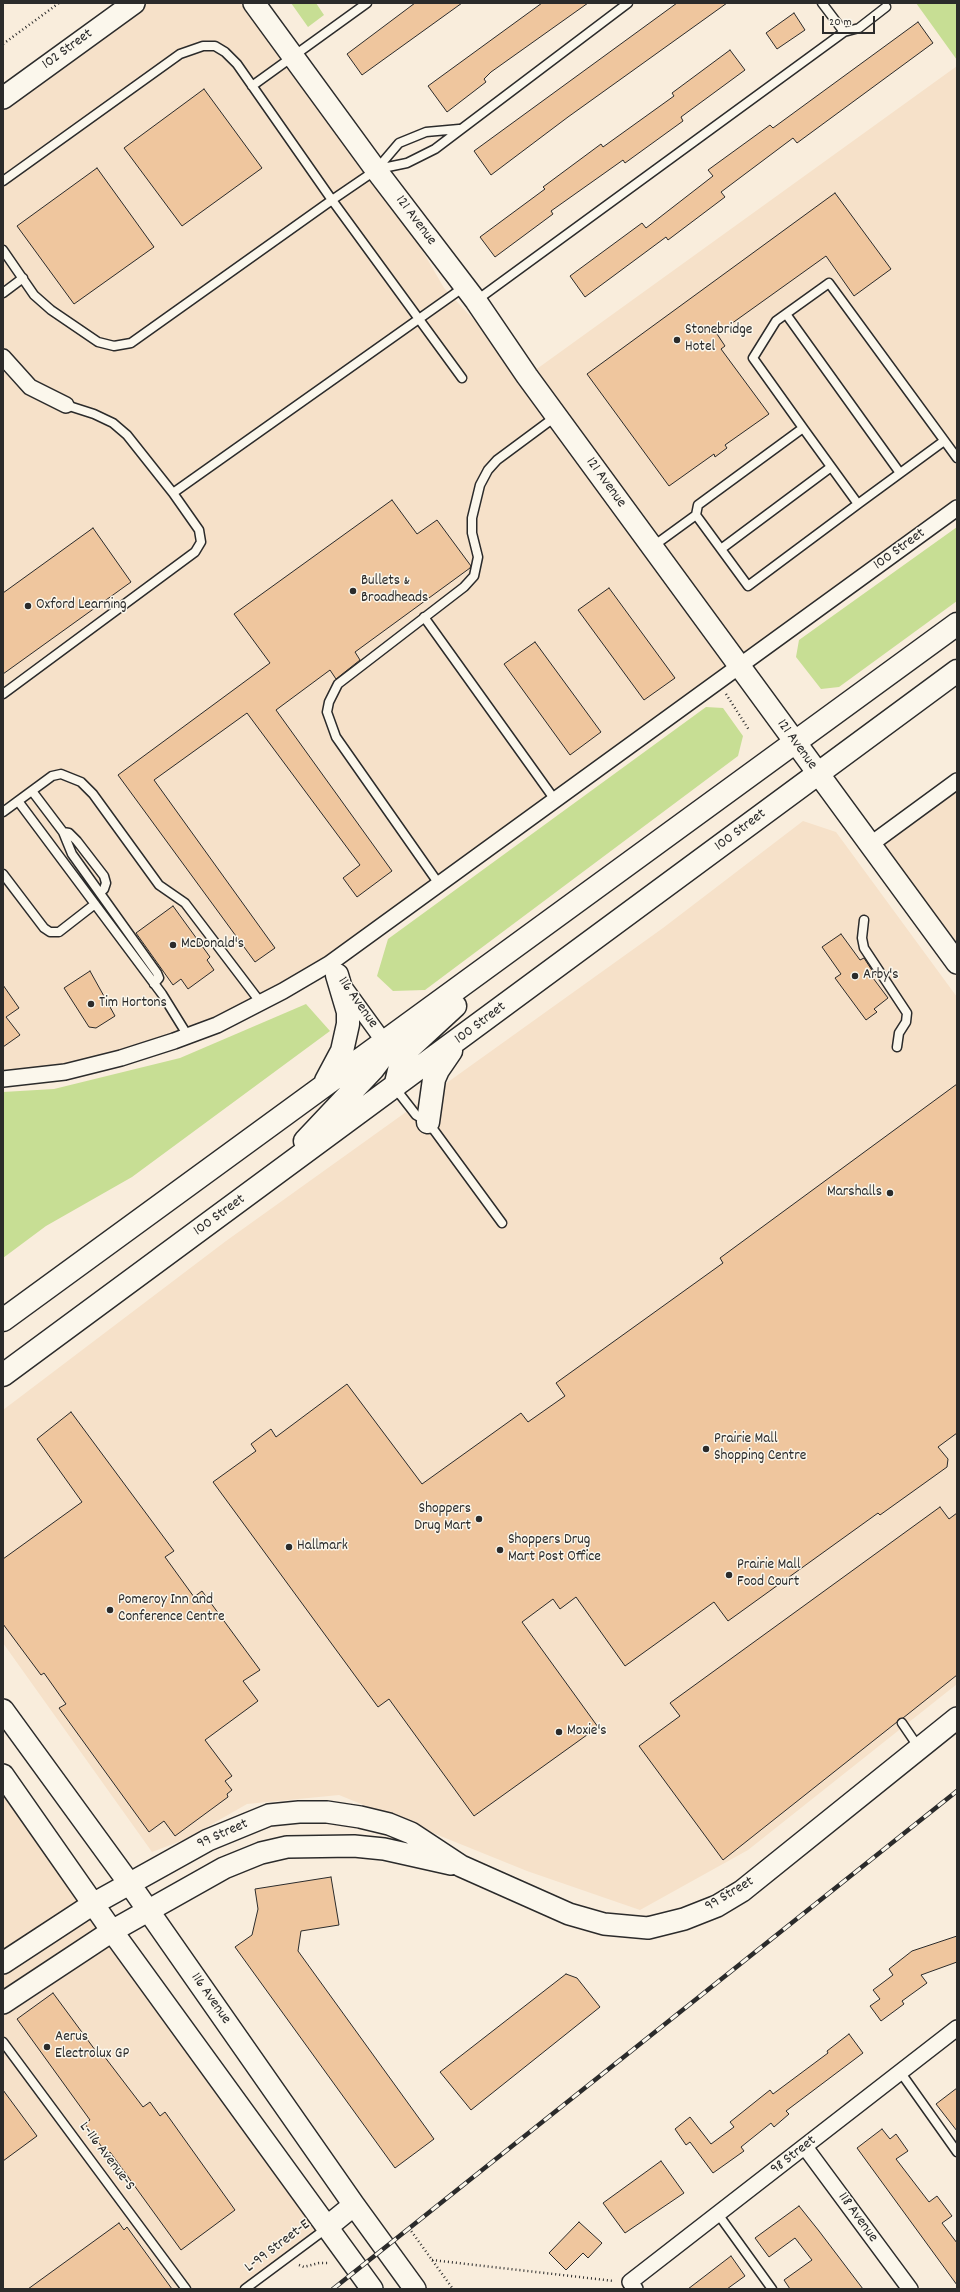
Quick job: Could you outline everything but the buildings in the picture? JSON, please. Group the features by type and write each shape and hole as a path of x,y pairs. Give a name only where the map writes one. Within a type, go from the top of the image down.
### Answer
{"main road":[{"path":"3,1320 323,1086 385,1043 957,624"},
{"name":"100 Street","path":"3,1375 458,1041 957,671"},
{"path":"395,1087 399,1064 403,1054 409,1046 524,941"},
{"path":"323,1086 334,1069 342,1051 348,1024 348,1012 333,969"},
{"path":"428,1122 429,1103 438,1070 458,1041"},
{"path":"270,1178 373,1069 379,1061 385,1043"}],"street":[{"name":"102 Street","path":"3,98 134,3"},
{"name":"121 Avenue","path":"254,3 376,170 471,294 556,416 957,963"},
{"path":"3,357 30,387 66,405"},
{"name":"100 Street","path":"3,1079 72,1070 121,1058 188,1036 217,1025 333,969 439,884 740,667 957,508"},
{"path":"871,844 957,781"},
{"name":"116 Avenue","path":"333,969 385,1043"},
{"name":"116 Avenue","path":"3,1710 129,1883 354,2205 415,2289"},
{"name":"99 Street","path":"3,1963 93,1904 208,1840 269,1815 299,1812 327,1812 360,1817 389,1824 411,1833 461,1866 569,1914 604,1924 648,1928 684,1919 717,1906 742,1891 957,1718"},
{"path":"3,1775 112,1931 372,2289"},
{"name":"99 Street","path":"3,2003 112,1931 148,1910 224,1868 261,1853 287,1847 319,1846 384,1849 461,1866"},
{"name":"98 Street","path":"633,2286 718,2214 957,2028"},
{"name":"118 Avenue","path":"805,2147 910,2289"},
{"path":"327,2227 354,2205"}],"lane":[{"path":"252,86 367,3"},
{"path":"376,170 407,163 435,149 459,129 628,3"},
{"path":"822,3 844,32"},
{"path":"173,493 419,318 471,294 844,32 859,28 886,7"},
{"path":"3,181 180,54 203,46 215,46 226,52 237,64 332,200 462,378"},
{"path":"3,250 34,295 51,310 98,342 114,346 131,343 376,170 399,143 426,132 459,129"},
{"path":"3,293 23,278"},
{"path":"858,504 753,358 776,321 829,283 957,458"},
{"path":"786,314 900,473"},
{"path":"3,694 195,552 201,542 199,530 173,493 127,435 113,423 94,414 66,405"},
{"path":"439,884 336,737 327,712 332,693 338,684 464,587 474,576 478,557 472,533 472,518 480,485 488,470 496,460 556,416"},
{"path":"652,547 696,515 698,505 803,428"},
{"path":"696,515 748,586 944,441"},
{"path":"721,549 831,467"},
{"path":"424,617 555,800"},
{"path":"3,812 52,776 61,774 81,782 93,794 159,885 185,903 262,1002"},
{"path":"32,791 63,832 72,854 158,973 159,978 154,984"},
{"path":"18,801 154,984 188,1036"},
{"path":"63,832 69,833 77,841 104,876 106,883 104,889 100,893"},
{"path":"3,874 44,928 50,932 59,932 95,904"},
{"path":"864,920 862,938 864,948 907,1013 906,1022 899,1033 897,1047"},
{"path":"395,1087 416,1115 428,1122 502,1223"},
{"path":"902,1723 920,1748"},
{"name":"L-116 Avenue-S","path":"3,2042 186,2289"},
{"path":"901,2072 957,2152"},
{"path":"718,2214 772,2289"},
{"name":"L-99 Street-E","path":"245,2289 327,2227"}],"path":[{"path":"3,44 59,3"},
{"path":"726,694 748,730"},
{"path":"409,2228 453,2289"},
{"path":"286,2259 304,2267 319,2263 332,2263"},
{"path":"432,2260 633,2286"}],"shaded area":[{"path":"134,3 254,3 376,170 444,288 527,376 957,66 957,508 329,964 174,1041 3,1078 3,98"},
{"path":"957,781 957,963 871,844"},
{"path":"803,821 836,832 957,997 957,1684 748,1850 640,1910 527,1871 339,1795 247,1804 186,1839 152,1852 3,1643 3,1410 226,1241 663,928"},
{"path":"3,1775 327,2227 254,2289 3,2289"}],"green space":[{"path":"291,3 316,3 324,15 308,27"},
{"path":"916,3 957,3 957,60"},
{"path":"957,527 957,601 839,687 821,689 796,657 799,640"},
{"path":"706,707 723,708 743,736 738,756 425,990 393,991 377,976 388,939"},
{"path":"306,1004 330,1031 132,1177 46,1226 3,1258 3,1092 54,1089 180,1058"}],"railway":[{"path":"333,2289 957,1791"}],"place":[{"name":"Stonebridge Hotel","path":"677,340"},
{"name":"Bullets & Broadheads","path":"353,591"},
{"name":"Oxford Learning","path":"28,606"},
{"name":"McDonald's","path":"173,945"},
{"name":"Arby's","path":"855,976"},
{"name":"Tim Hortons","path":"91,1004"},
{"name":"Marshalls","path":"890,1193"},
{"name":"Prairie Mall Shopping Centre","path":"706,1449"},
{"name":"Shoppers Drug Mart","path":"479,1519"},
{"name":"Hallmark","path":"289,1547"},
{"name":"Shoppers Drug Mart Post Office","path":"500,1550"},
{"name":"Prairie Mall Food Court","path":"729,1575"},
{"name":"Pomeroy Inn and Conference Centre","path":"110,1610"},
{"name":"Moxie's","path":"559,1732"},
{"name":"Aerus Electrolux GP","path":"47,2047"}]}
